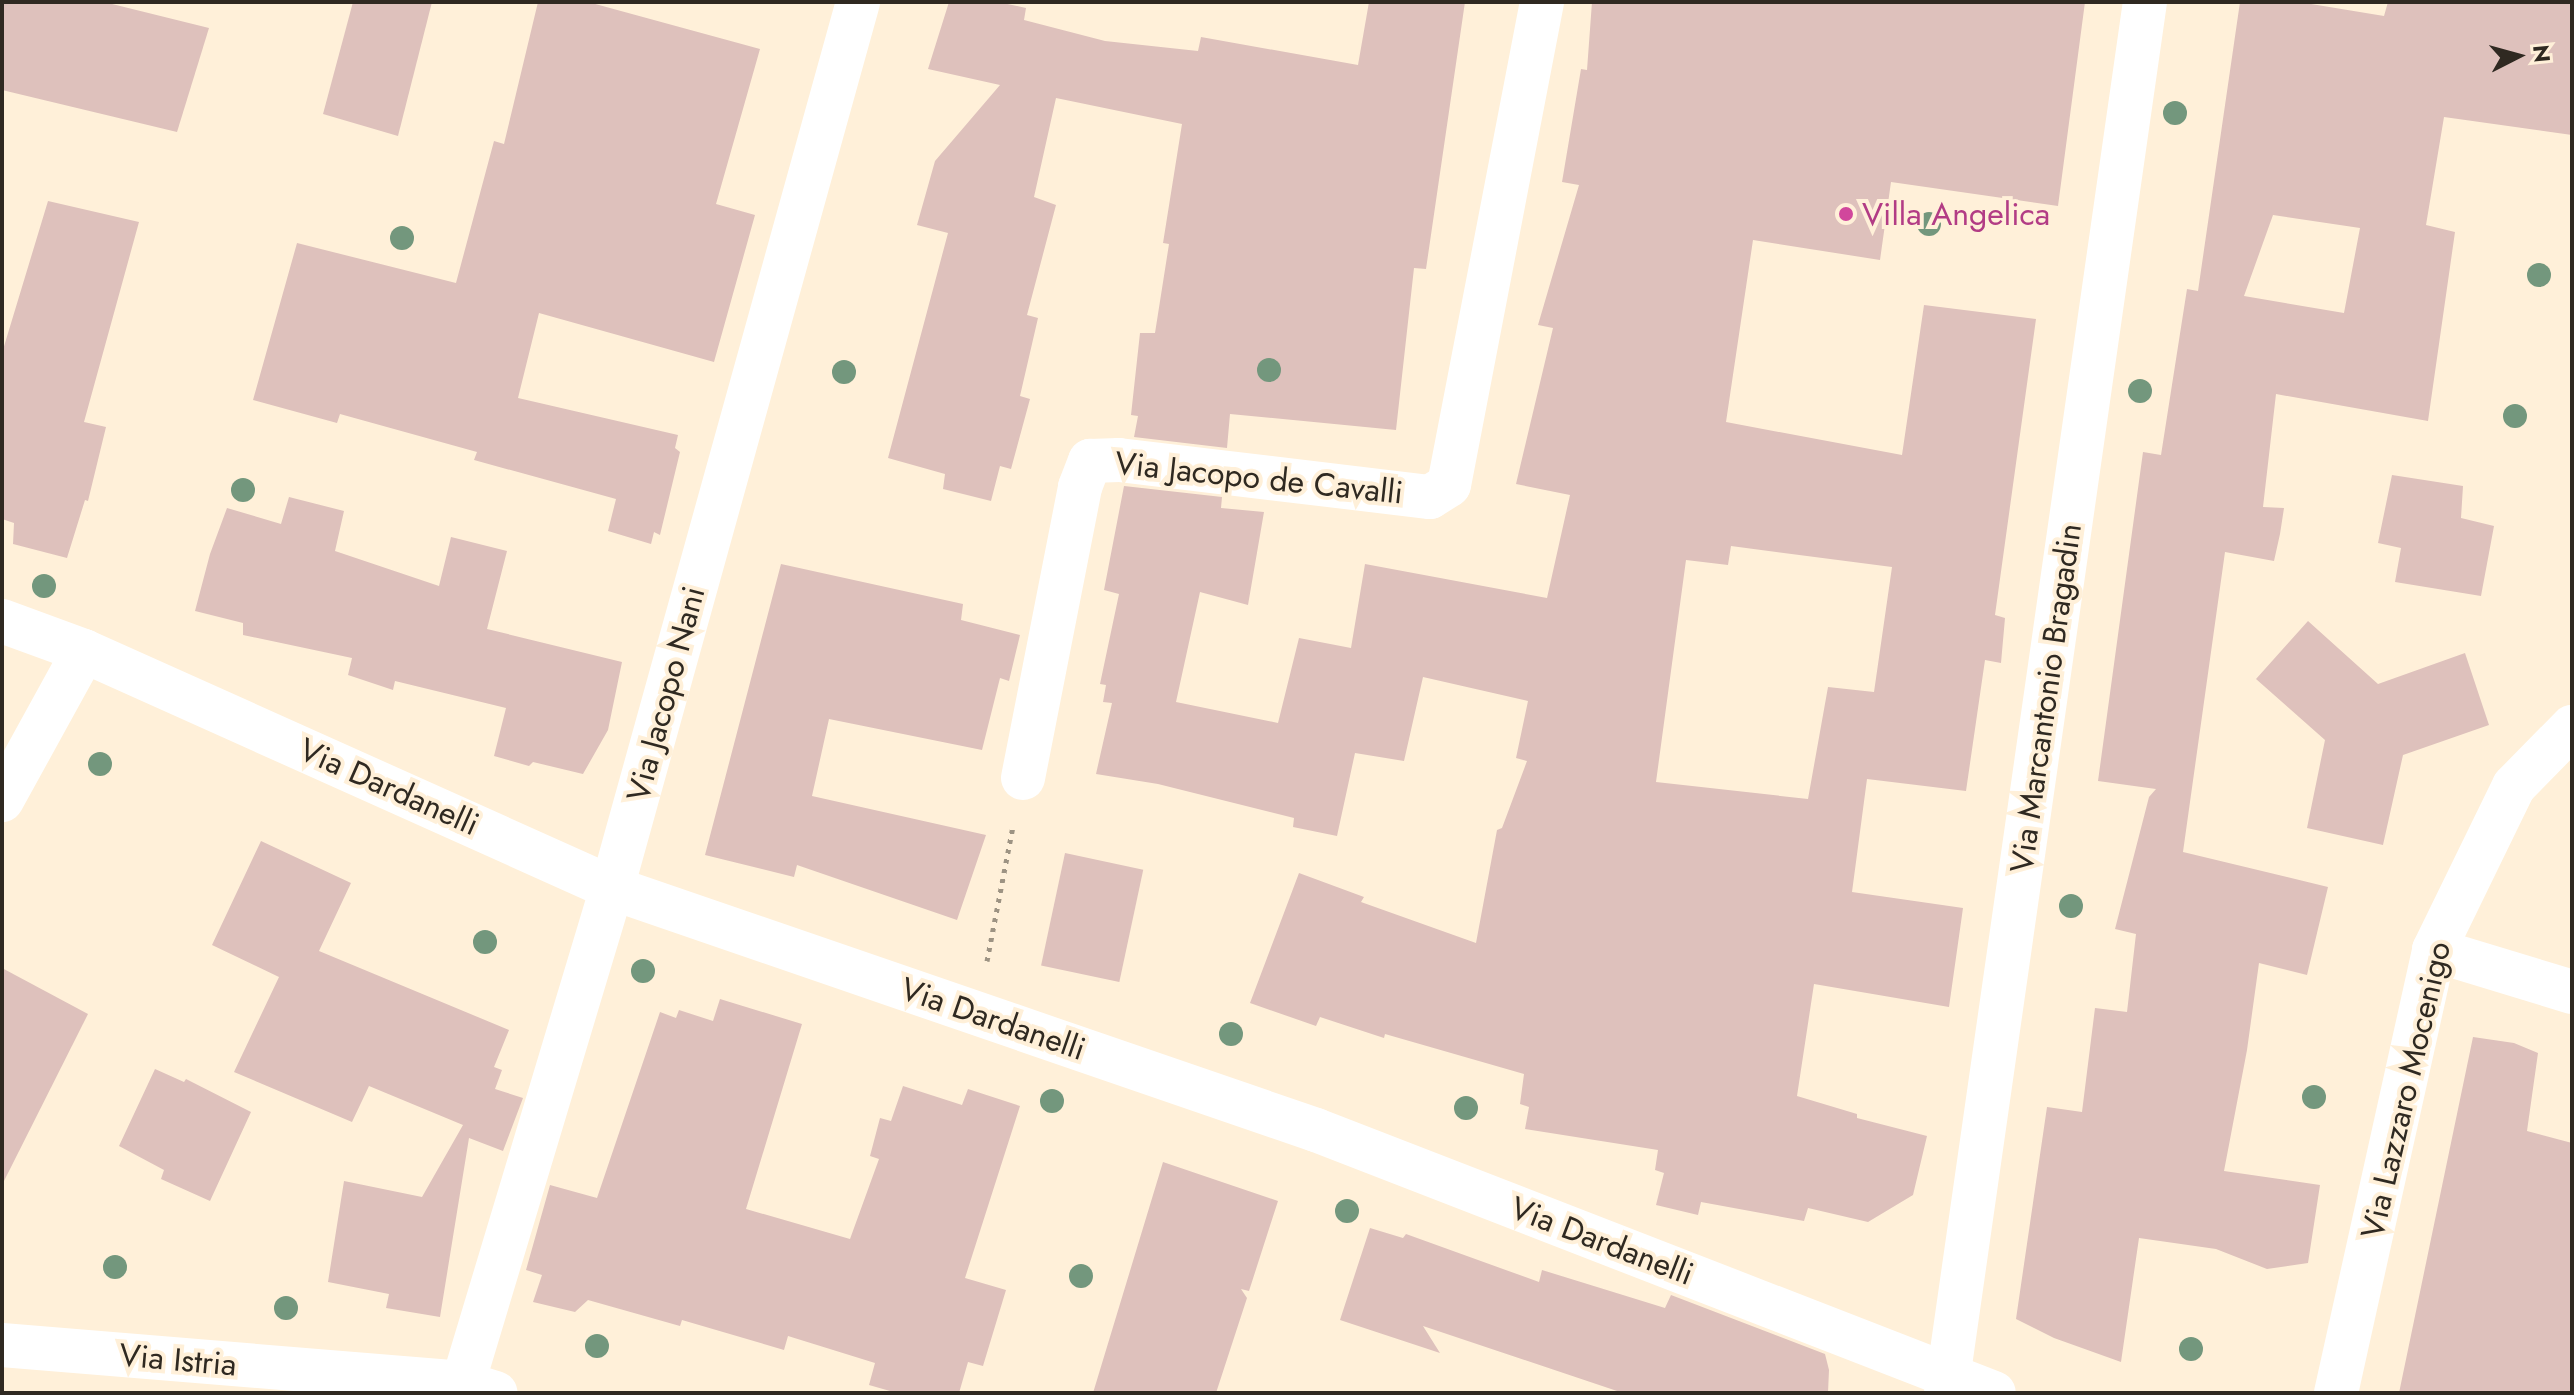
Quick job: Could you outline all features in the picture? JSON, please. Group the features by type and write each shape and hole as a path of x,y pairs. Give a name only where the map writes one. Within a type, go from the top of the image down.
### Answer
{"street":[{"name":"Via Jacopo Nani","path":"479,1388 612,888 858,2"},
{"name":"Via Jacopo de Cavalli","path":"1023,778 1080,487 1090,461 1119,460 1430,497 1449,485 1542,2"},
{"name":"Via Marcantonio Bragadin","path":"1948,1384 2145,2"},
{"name":"Via Dardanelli","path":"2,621 84,651 612,888 1316,1130 1948,1384 1994,1393"},
{"path":"2,800 84,651"},
{"name":"Via Lazzaro Mocenigo","path":"2336,1393 2434,950 2514,786 2572,727"},
{"path":"2434,950 2572,992"},
{"name":"Via Istria","path":"2,1345 479,1388"}],"path":[{"path":"976,1013 1023,778"}],"building":[{"path":"2,2 104,2 209,28 177,132 2,90"},
{"path":"353,2 432,2 398,136 323,114"},
{"path":"538,2 588,2 760,49 716,204 755,215 714,362 539,313 518,398 678,435 675,448 680,452 660,535 654,532 651,544 608,531 616,499 474,460 477,452 340,414 337,423 253,400 297,243 456,283 494,141 504,144"},
{"path":"949,2 998,2 1026,8 1024,20 1105,41 1198,51 1201,37 1358,65 1369,2 1465,2 1426,269 1414,268 1396,430 1230,414 1227,448 1134,437 1138,416 1131,415 1140,333 1155,333 1169,244 1163,243 1182,124 1056,98 1034,197 1056,205 1027,315 1038,318 1020,396 1030,399 1011,469 1000,466 991,501 943,489 945,474 888,458 948,233 917,225 935,161 1000,85 928,69"},
{"path":"1592,2 2085,2 2058,206 1891,182 1880,260 1753,240 1726,422 1902,455 1924,305 2036,319 1995,615 2005,618 2001,663 1985,660 1966,791 1867,779 1852,892 1963,908 1949,1007 1814,984 1797,1096 1857,1114 1857,1118 1927,1136 1913,1195 1868,1222 1808,1208 1804,1221 1701,1202 1698,1215 1656,1205 1664,1173 1655,1170 1658,1150 1525,1129 1529,1107 1520,1104 1524,1074 1385,1034 1384,1038 1320,1017 1316,1026 1250,1003 1299,873 1364,897 1361,902 1476,943 1497,830 1502,828 1527,761 1516,758 1528,701 1423,677 1404,761 1355,753 1337,836 1293,827 1294,818 1158,784 1096,774 1112,703 1103,702 1106,685 1100,684 1119,594 1104,590 1124,486 1222,497 1221,508 1264,512 1248,605 1200,592 1176,702 1278,723 1299,638 1351,648 1365,564 1547,598 1570,495 1516,484 1553,328 1538,325 1579,185 1562,182 1581,69 1587,70","holes":["1731,546 1892,567 1874,692 1828,687 1808,799 1656,782 1686,560 1728,565"]},
{"path":"2240,2 2299,2 2384,16 2388,2 2572,2 2572,135 2444,117 2426,225 2455,232 2428,421 2276,394 2263,507 2284,508 2280,534 2274,561 2225,552 2183,852 2328,887 2307,975 2259,963 2247,1050 2224,1171 2320,1185 2308,1263 2267,1269 2216,1249 2139,1238 2121,1362 2054,1338 2016,1319 2047,1107 2082,1112 2095,1008 2127,1012 2136,934 2115,929 2149,797 2156,789 2098,781 2143,452 2161,455 2187,289 2198,291","holes":["2273,215 2360,228 2344,313 2244,296"]},
{"path":"48,201 139,222 84,422 106,427 88,501 85,500 67,558 13,544 14,523 2,519 2,353"},
{"path":"2392,475 2463,486 2461,518 2494,526 2481,596 2395,582 2401,548 2378,543"},
{"path":"289,497 344,511 335,551 439,586 451,537 507,551 487,629 622,662 608,730 583,774 533,762 529,766 494,756 506,708 395,681 393,690 348,675 352,658 243,635 243,623 195,611 210,554 227,508 281,524"},
{"path":"781,564 963,604 961,620 1020,635 1009,681 1000,678 982,750 829,719 812,796 986,835 957,920 797,865 794,877 705,855"},
{"path":"2308,621 2378,684 2465,653 2489,725 2403,755 2383,845 2307,828 2325,740 2256,679"},
{"path":"261,841 351,883 319,951 509,1030 494,1067 502,1070 495,1089 523,1098 503,1151 469,1138 440,1317 386,1308 389,1294 328,1282 344,1181 422,1197 463,1125 369,1086 352,1122 234,1072 279,977 212,945"},
{"path":"1065,853 1143,870 1119,982 1041,965"},
{"path":"2,968 88,1014 2,1185"},
{"path":"720,999 802,1024 746,1209 850,1239 879,1159 870,1156 880,1118 891,1121 903,1086 962,1105 968,1089 1020,1106 965,1278 1006,1290 983,1366 968,1362 959,1393 897,1393 869,1385 875,1363 788,1336 784,1350 682,1320 680,1326 588,1300 575,1312 533,1302 542,1275 526,1270 550,1185 597,1198 660,1012 676,1018 679,1010 713,1021"},
{"path":"2473,1037 2514,1043 2538,1053 2527,1131 2572,1143 2572,1393 2399,1393"},
{"path":"155,1069 184,1082 186,1079 251,1112 210,1201 161,1179 164,1170 119,1146"},
{"path":"1163,1162 1278,1201 1249,1291 1241,1289 1247,1298 1216,1393 1093,1393"},
{"path":"1370,1228 1403,1238 1406,1234 1539,1282 1542,1270 1665,1308 1671,1295 1825,1354 1829,1370 1828,1393 1623,1393 1423,1326 1440,1353 1340,1320"}],"place":[{"name":"Villa Angelica","path":"1846,214"}]}
